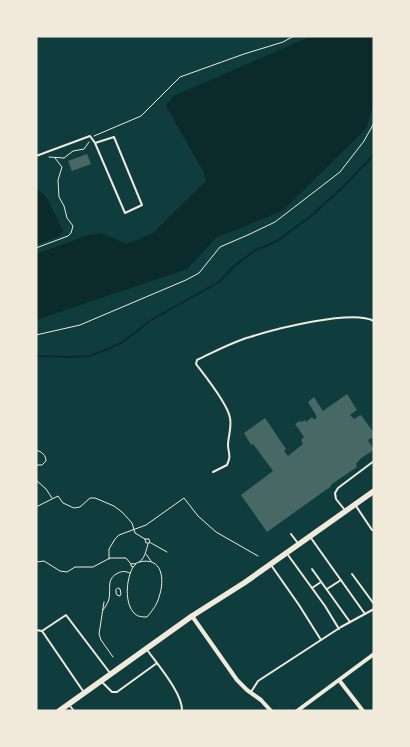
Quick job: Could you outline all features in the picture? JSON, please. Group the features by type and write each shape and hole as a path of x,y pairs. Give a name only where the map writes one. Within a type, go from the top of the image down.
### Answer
{"main road":[{"path":"65,708 192,616 244,583 374,491"}],"street":[{"path":"192,616 237,680 271,711"},
{"path":"297,711 374,654"},
{"path":"339,680 363,711"}],"lane":[{"path":"36,156 90,136 95,143 125,212 142,205 114,137 95,143"},
{"path":"213,472 227,465 230,457 228,446 231,427 230,416 227,408 196,364 197,360 248,337 304,324 333,318 368,318 374,321"},
{"path":"345,511 334,493 338,488 374,462"},
{"path":"355,504 372,530 374,530"},
{"path":"291,534 298,544"},
{"path":"310,536 365,614"},
{"path":"287,553 339,629"},
{"path":"270,564 321,640"},
{"path":"312,569 350,622"},
{"path":"352,574 374,604"},
{"path":"327,590 341,580"},
{"path":"312,588 322,582"},
{"path":"251,692 258,681 321,640 374,609"},
{"path":"36,630 42,631 66,615 112,674"},
{"path":"42,631 84,693"},
{"path":"146,649 175,688 182,711"},
{"path":"101,682 112,692 116,692 156,663"},
{"path":"65,708 74,711"}],"path":[{"path":"45,153 49,157 64,158 73,151 84,149 96,134 141,116 180,77 282,42 294,36"},
{"path":"36,335 80,325 199,273 220,247 275,222 340,172 364,141 374,122"},
{"path":"36,248 68,236 73,226 67,218 59,197 58,180 62,167 54,157"},
{"path":"36,450 42,452 46,461 42,465 36,465"},
{"path":"36,480 53,499"},
{"path":"36,507 58,496 63,503 74,508 80,507 90,498 101,500 122,512 132,524 135,533 145,539 146,543 167,552"},
{"path":"109,558 109,549 115,539 146,525 184,498 198,516 216,532 258,556"},
{"path":"146,553 160,568 162,584 154,610 147,617 140,617 135,614 130,605 127,591 130,573 133,567 143,559 149,543"},
{"path":"36,562 44,561 60,571 67,572 75,567 93,567 109,558 117,557 126,558 133,567"},
{"path":"139,562 144,560 152,561"},
{"path":"131,564 136,564"},
{"path":"103,611 109,598 110,580 120,572 126,571 130,573"},
{"path":"108,594 116,593"},
{"path":"104,602 99,634 113,657"}],"water":[{"path":"312,36 374,36 374,103 366,129 282,211 216,238 187,269 36,320 36,254 88,235 102,233 127,244 153,233 206,181 203,171 166,106 173,96"},
{"path":"36,188 46,196 63,231 59,236 36,245"}],"building":[{"path":"87,154 91,164 72,171 68,161"},
{"path":"347,394 357,410 350,415 354,419 361,415 374,433 374,437 368,440 374,450 361,458 356,464 357,467 267,532 241,495 273,471 253,444 251,445 244,433 265,418 286,449 284,451 288,456 303,444 301,440 304,437 295,424 305,420 306,422 312,417 314,420 317,417 308,402 314,397 323,411"}],"waterway":[{"path":"36,356 90,356 123,342 151,320 219,282 233,267 254,251 277,241 311,216 374,155"}]}
